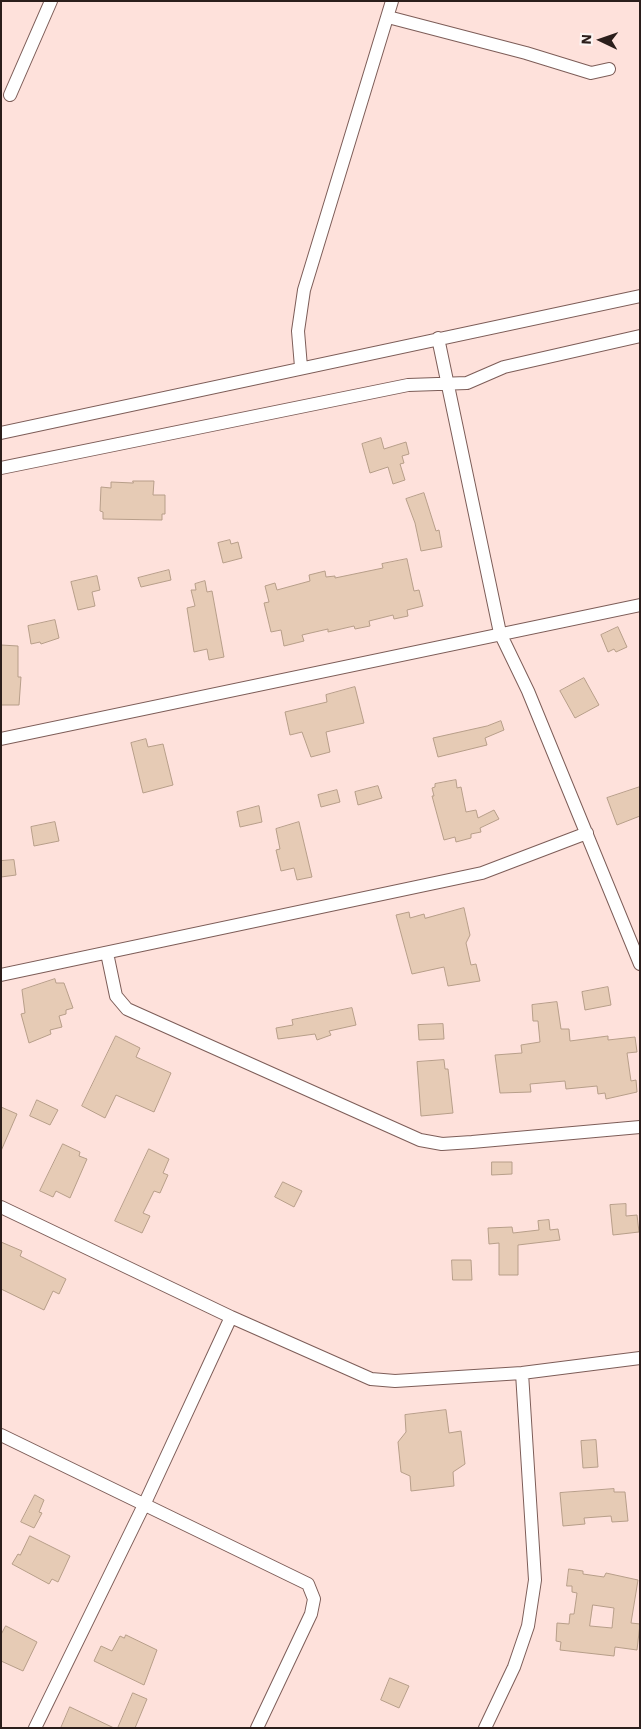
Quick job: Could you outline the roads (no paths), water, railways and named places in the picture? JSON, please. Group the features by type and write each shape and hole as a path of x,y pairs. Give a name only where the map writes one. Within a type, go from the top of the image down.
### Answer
{"street":[{"path":"10,95 51,1"},
{"path":"301,367 298,331 304,290 392,1"},
{"path":"388,17 526,52 591,73 609,70"},
{"path":"1,433 301,367 640,296"},
{"path":"1,468 408,385 448,384 476,380 504,366 640,336"},
{"path":"438,338 500,633 528,691 588,833 640,964"},
{"path":"1,739 640,605"},
{"path":"1,975 482,873 588,833"},
{"path":"107,952 116,996 127,1009 420,1140 442,1144 640,1127"},
{"path":"1,1207 231,1317 371,1379 395,1381 522,1373 640,1358"},
{"path":"35,1728 144,1506 231,1317"},
{"path":"485,1728 514,1667 528,1626 535,1580 522,1373"},
{"path":"1,1435 308,1584 314,1599 311,1614 257,1728"}]}
